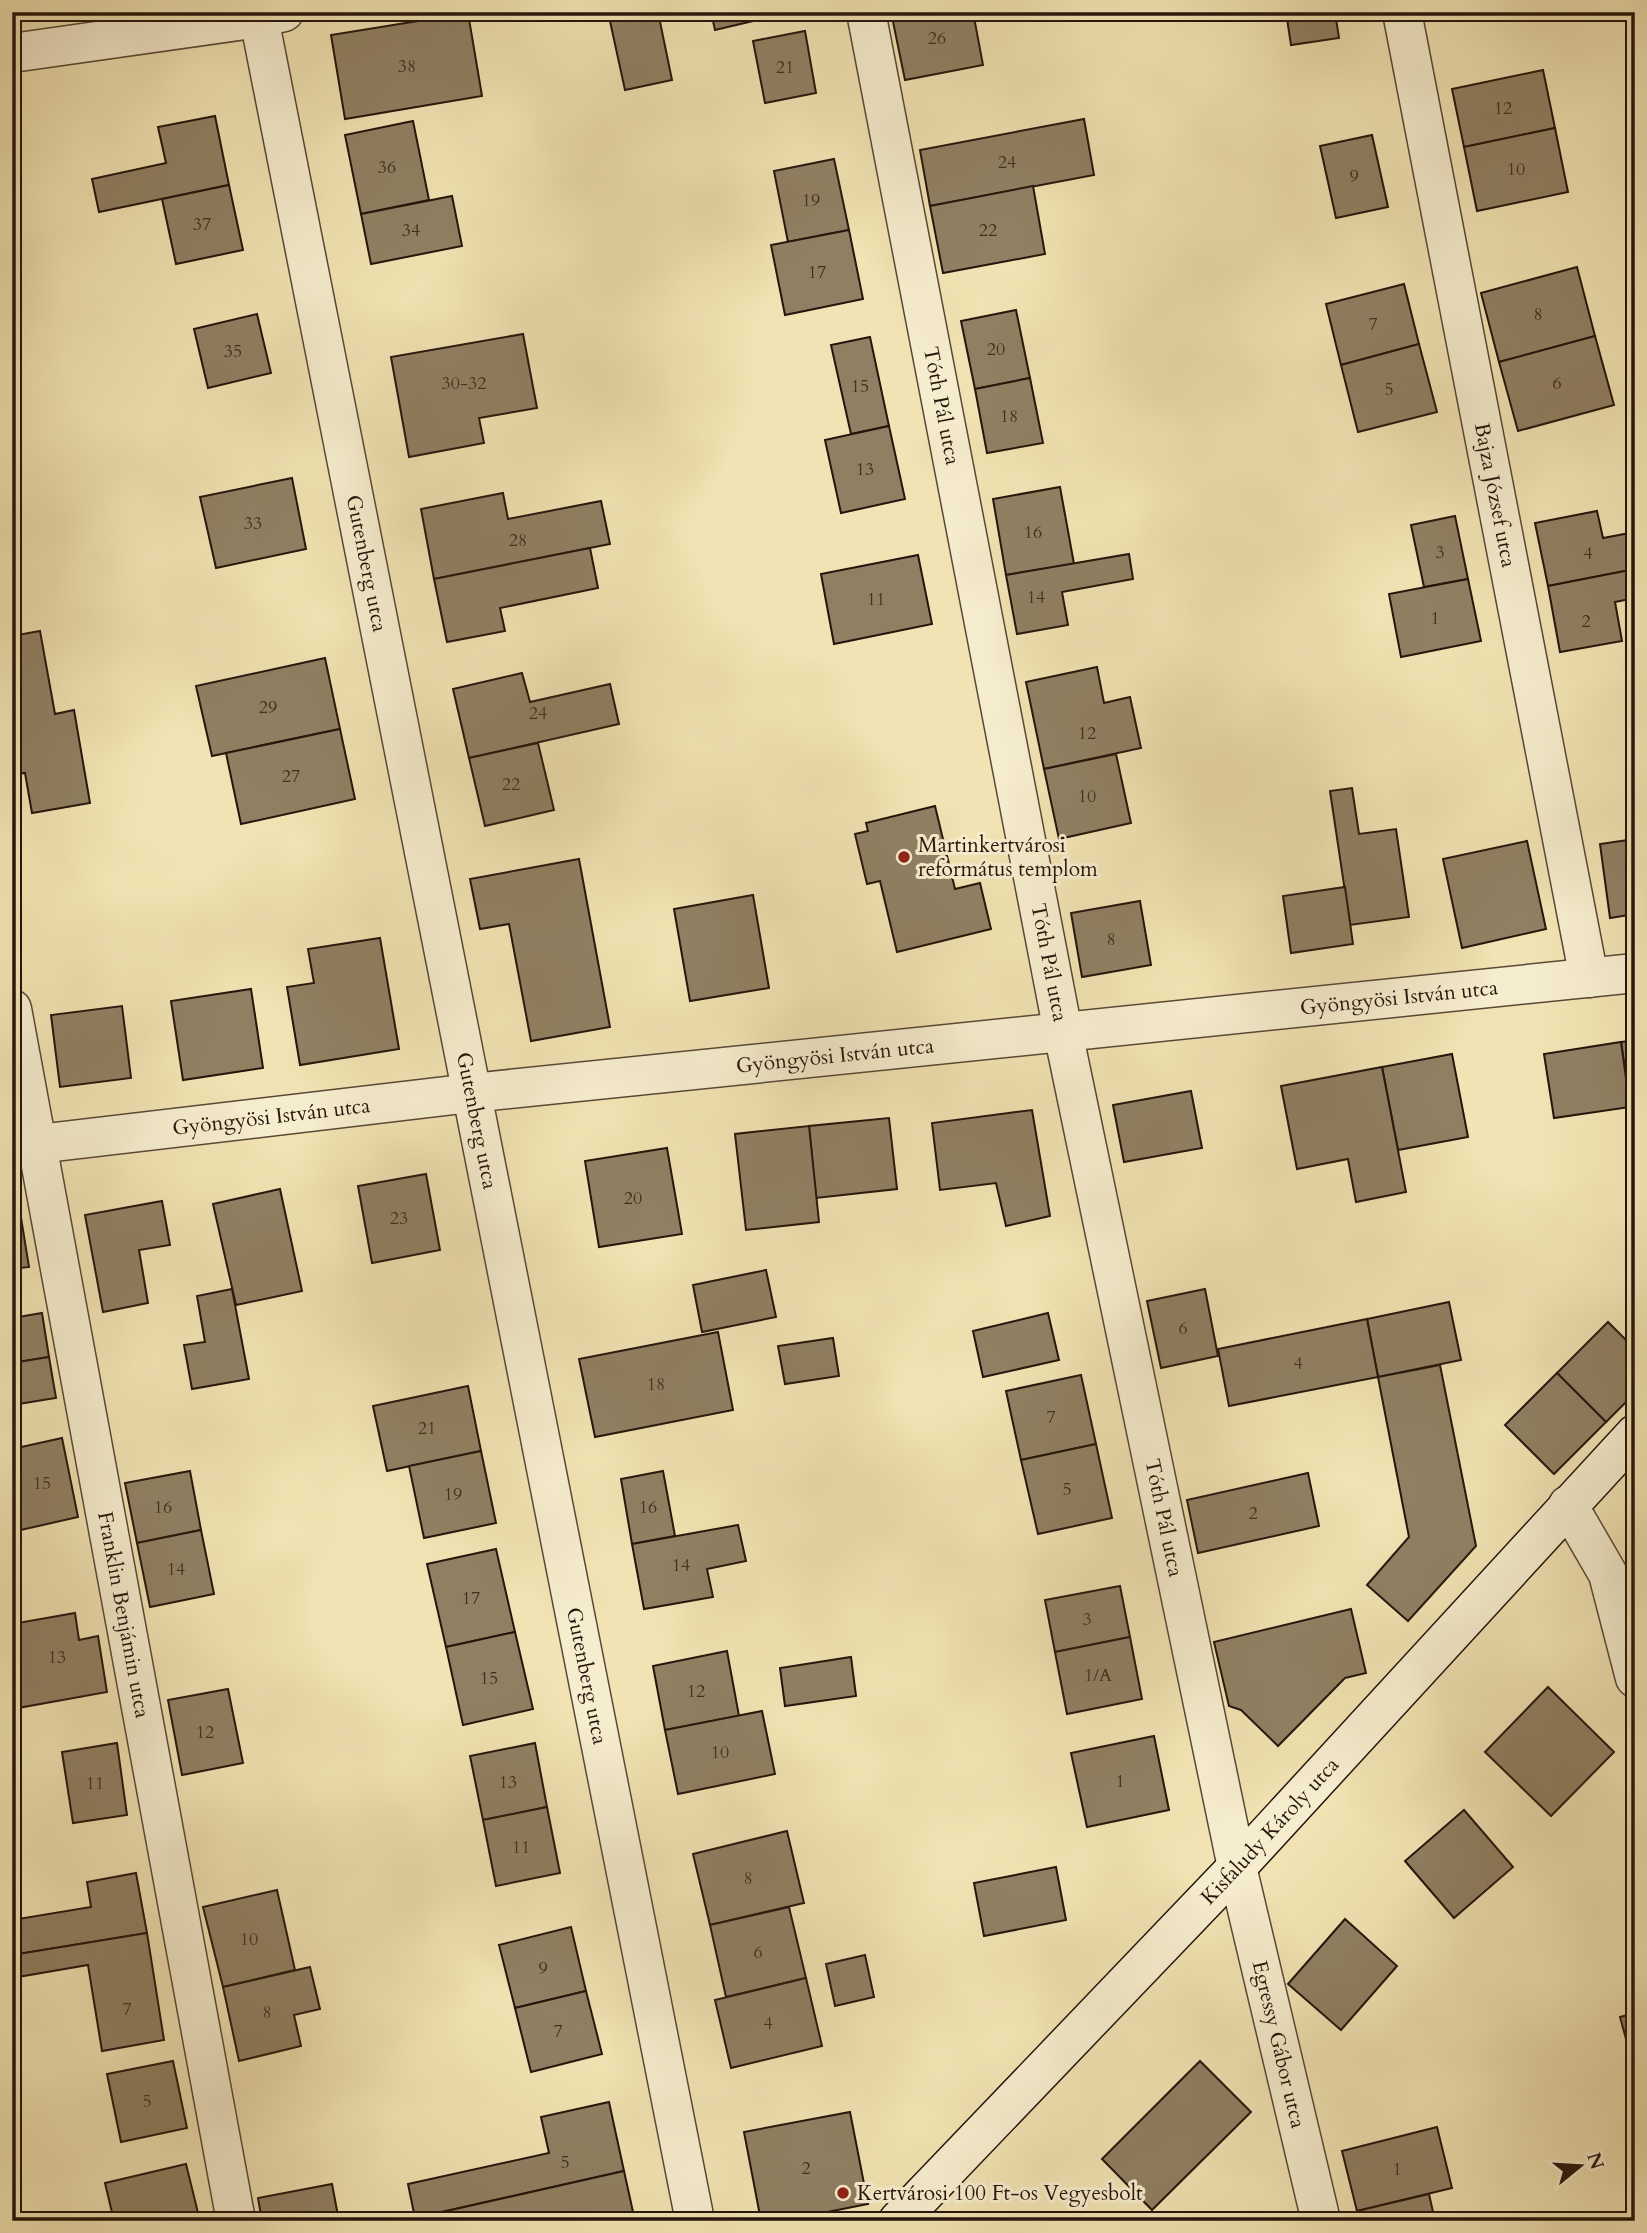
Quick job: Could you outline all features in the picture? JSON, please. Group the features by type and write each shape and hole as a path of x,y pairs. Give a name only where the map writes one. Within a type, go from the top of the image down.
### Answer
{"street":[{"name":"Tóth Pál utca","path":"866,12 1063,1032 1237,1867"},
{"name":"Bajza József utca","path":"1402,12 1589,978"},
{"path":"12,53 271,15"},
{"name":"Gutenberg utca","path":"271,15 471,1093 695,2221"},
{"name":"Gyöngyösi István utca","path":"24,1146 471,1093 1635,973"},
{"name":"Franklin Benjámin utca","path":"12,1009 24,1146 236,2221"},
{"name":"Kisfaludy Károly utca","path":"898,2221 1237,1867 1635,1434"},
{"path":"1568,1505 1608,1574 1635,1678"},
{"name":"Egressy Gábor utca","path":"1237,1867 1321,2221"}],"building":[{"path":"608,12 658,12 672,80 625,90"},
{"path":"711,12 791,12 715,30"},
{"path":"891,12 973,12 983,65 905,80"},
{"path":"1286,12 1335,12 1339,38 1291,45"},
{"path":"468,13 482,96 345,119 331,35"},
{"path":"805,31 816,93 765,103 753,41"},
{"path":"1543,70 1555,128 1464,147 1452,89"},
{"path":"215,116 229,185 99,212 92,179 166,163 158,127"},
{"path":"1084,119 1094,175 930,206 920,150"},
{"path":"413,121 429,200 361,214 345,135"},
{"path":"1555,128 1568,192 1477,211 1464,147"},
{"path":"1372,135 1388,207 1336,218 1320,146"},
{"path":"834,159 849,230 788,242 774,171"},
{"path":"229,185 243,250 176,264 162,199"},
{"path":"1033,186 1045,254 943,273 930,206"},
{"path":"452,196 462,246 371,264 361,214"},
{"path":"849,230 863,299 785,315 771,245"},
{"path":"1577,267 1595,336 1499,362 1481,293"},
{"path":"1404,284 1419,344 1341,365 1326,304"},
{"path":"1016,310 1030,378 975,389 961,321"},
{"path":"257,314 271,373 208,388 194,329"},
{"path":"523,334 537,408 479,418 484,443 409,457 391,357"},
{"path":"1595,336 1614,405 1518,431 1499,362"},
{"path":"870,337 889,426 851,434 831,345"},
{"path":"1419,344 1437,412 1358,432 1341,365"},
{"path":"1030,378 1043,443 987,453 975,389"},
{"path":"889,426 905,499 841,513 825,440"},
{"path":"292,478 306,549 216,568 200,497"},
{"path":"1060,487 1074,564 1006,575 993,499"},
{"path":"503,493 508,519 601,501 610,544 434,579 421,509"},
{"path":"1597,511 1603,538 1635,532 1635,569 1548,586 1535,523"},
{"path":"1455,516 1468,579 1424,587 1411,525"},
{"path":"590,548 598,588 500,608 505,631 447,642 434,579"},
{"path":"1129,554 1133,579 1062,592 1068,625 1017,634 1006,575"},
{"path":"918,555 932,624 834,644 821,574"},
{"path":"1635,569 1635,598 1615,602 1622,641 1560,652 1548,586"},
{"path":"1468,579 1481,641 1401,657 1389,594"},
{"path":"40,631 55,714 74,710 90,803 32,813 25,773 12,775 12,636"},
{"path":"325,658 340,729 212,756 196,686"},
{"path":"1097,667 1104,703 1130,697 1141,748 1044,769 1026,682"},
{"path":"522,673 530,702 610,684 619,724 469,758 453,689"},
{"path":"340,729 355,799 241,824 226,753"},
{"path":"538,743 554,810 485,826 469,758"},
{"path":"1116,754 1131,823 1059,839 1044,769"},
{"path":"1352,788 1359,834 1396,829 1409,917 1350,925 1330,791"},
{"name":"Martinkertvárosi református templom","path":"935,806 955,889 980,883 991,929 897,952 880,881 867,884 855,834 868,831 866,823"},
{"path":"1635,839 1635,914 1610,918 1600,844"},
{"path":"1527,841 1546,929 1462,948 1443,859"},
{"path":"579,859 610,1027 531,1041 509,924 480,929 470,879"},
{"path":"1345,887 1353,944 1291,953 1283,896"},
{"path":"753,895 769,988 690,1001 674,909"},
{"path":"1140,901 1151,965 1082,977 1071,913"},
{"path":"380,938 399,1049 300,1065 287,987 314,983 308,949"},
{"path":"251,989 263,1068 183,1080 171,1001"},
{"path":"122,1006 131,1078 60,1087 51,1015"},
{"path":"1635,1040 1635,1106 1630,1107 1621,1042"},
{"path":"1621,1042 1630,1107 1554,1118 1544,1054"},
{"path":"1452,1054 1468,1137 1398,1150 1382,1067"},
{"path":"1382,1067 1406,1192 1356,1202 1348,1159 1297,1169 1281,1086"},
{"path":"1191,1091 1202,1148 1124,1162 1113,1105"},
{"path":"1032,1110 1050,1216 1006,1226 996,1183 940,1190 932,1123"},
{"path":"889,1118 897,1189 816,1198 809,1126"},
{"path":"809,1126 819,1222 746,1230 735,1134"},
{"path":"667,1148 682,1234 599,1247 585,1161"},
{"path":"426,1174 440,1250 372,1263 358,1186"},
{"path":"280,1189 302,1291 236,1305 213,1204"},
{"path":"17,1193 29,1267 12,1269 12,1194"},
{"path":"162,1201 170,1245 139,1250 148,1303 103,1312 85,1215"},
{"path":"766,1270 776,1317 702,1332 693,1285"},
{"path":"232,1289 249,1379 192,1389 184,1345 205,1342 197,1296"},
{"path":"1205,1289 1218,1356 1161,1368 1147,1301"},
{"path":"1449,1302 1461,1360 1378,1377 1367,1319"},
{"path":"42,1313 49,1357 12,1363 12,1318"},
{"path":"1048,1313 1059,1360 983,1377 973,1331"},
{"path":"1367,1319 1378,1377 1229,1406 1218,1349"},
{"path":"1608,1322 1635,1349 1635,1393 1606,1422 1557,1373"},
{"path":"718,1332 733,1410 595,1437 579,1359"},
{"path":"833,1338 839,1376 785,1384 778,1346"},
{"path":"49,1357 56,1398 12,1405 12,1363"},
{"path":"1440,1365 1476,1546 1408,1621 1367,1585 1409,1537 1378,1377"},
{"path":"1557,1373 1606,1422 1554,1474 1505,1425"},
{"path":"1081,1375 1096,1444 1021,1460 1006,1391"},
{"path":"468,1386 481,1451 387,1471 373,1406"},
{"path":"62,1438 78,1517 12,1532 12,1449"},
{"path":"1096,1444 1112,1518 1038,1534 1021,1460"},
{"path":"481,1451 496,1523 424,1538 409,1466"},
{"path":"190,1471 201,1530 137,1543 125,1483"},
{"path":"663,1471 675,1536 632,1544 621,1479"},
{"path":"1308,1473 1319,1526 1198,1553 1187,1500"},
{"path":"738,1525 746,1561 707,1569 713,1597 644,1609 632,1544"},
{"path":"201,1530 214,1594 150,1607 137,1543"},
{"path":"496,1549 515,1632 446,1647 427,1564"},
{"path":"1120,1586 1130,1637 1055,1652 1045,1600"},
{"path":"1351,1609 1366,1673 1345,1678 1278,1746 1241,1710 1229,1706 1214,1642"},
{"path":"75,1613 79,1640 98,1636 107,1692 18,1708 12,1674 12,1624"},
{"path":"515,1632 533,1709 463,1725 446,1647"},
{"path":"1130,1637 1142,1699 1067,1714 1055,1652"},
{"path":"727,1651 739,1716 665,1730 653,1666"},
{"path":"851,1657 856,1696 785,1706 780,1668"},
{"path":"1548,1687 1614,1752 1551,1816 1485,1752"},
{"path":"228,1689 243,1763 182,1775 168,1700"},
{"path":"762,1711 775,1774 678,1794 665,1730"},
{"path":"1154,1736 1169,1810 1087,1827 1071,1753"},
{"path":"117,1743 127,1815 73,1823 62,1752"},
{"path":"535,1743 547,1807 483,1820 470,1756"},
{"path":"547,1807 560,1873 496,1886 483,1820"},
{"path":"1464,1810 1513,1867 1454,1918 1405,1861"},
{"path":"787,1831 804,1903 710,1925 693,1854"},
{"path":"1056,1867 1066,1920 984,1936 974,1883"},
{"path":"136,1873 147,1933 12,1955 12,1920 91,1907 87,1882"},
{"path":"277,1890 295,1970 223,1987 203,1907"},
{"path":"789,1907 806,1978 726,1997 710,1925"},
{"path":"1345,1919 1397,1966 1341,2030 1288,1984"},
{"path":"571,1927 586,1991 515,2008 499,1945"},
{"path":"147,1933 164,2040 102,2051 88,1965 12,1978 12,1955"},
{"path":"865,1955 874,1997 835,2006 826,1964"},
{"path":"310,1967 320,2009 294,2015 301,2046 239,2061 223,1987"},
{"path":"806,1978 822,2046 731,2068 715,2000"},
{"path":"586,1991 602,2054 531,2072 515,2008"},
{"path":"1635,2013 1635,2049 1629,2050 1620,2017"},
{"path":"173,2061 187,2128 121,2142 107,2074"},
{"path":"1200,2061 1251,2112 1152,2210 1102,2159"},
{"path":"609,2102 624,2171 415,2218 408,2184 549,2153 541,2117"},
{"path":"850,2112 868,2204 782,2221 761,2221 744,2132"},
{"path":"1437,2127 1452,2188 1357,2211 1342,2151"},
{"path":"186,2164 200,2221 114,2221 105,2183"},
{"path":"624,2171 635,2221 421,2221 420,2217"},
{"path":"332,2184 339,2221 262,2221 258,2198"},
{"path":"1429,2194 1435,2221 1360,2221 1357,2211"}],"place":[{"name":"Martinkertvárosi református templom","path":"904,857"},
{"name":"Kertvárosi 100 Ft-os Vegyesbolt","path":"843,2193"}]}
